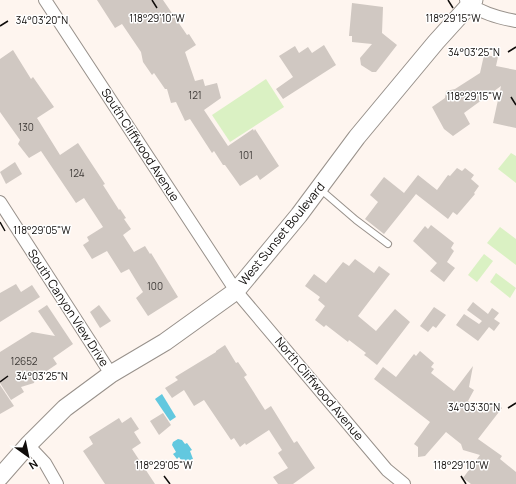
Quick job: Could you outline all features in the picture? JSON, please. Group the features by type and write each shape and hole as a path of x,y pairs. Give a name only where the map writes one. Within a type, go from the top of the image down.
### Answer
{"main road":[{"name":"West Sunset Boulevard","path":"0,477 28,445 65,408 111,374 165,342 236,291 319,188 357,137 470,1"}],"street":[{"name":"South Cliffwood Avenue","path":"45,0 236,291"},
{"path":"470,1 498,17 516,21"},
{"name":"South Canyon View Drive","path":"0,202 111,374"},
{"name":"North Cliffwood Avenue","path":"236,291 387,470 404,484"},
{"path":"28,445 45,463 57,484"}],"lane":[{"path":"319,188 356,220 388,244"}],"green space":[{"path":"266,79 284,107 230,142 212,115"},
{"path":"511,153 516,156 516,183 498,169"},
{"path":"500,227 516,239 516,265 487,243"},
{"path":"484,254 493,261 477,282 468,275"},
{"path":"496,273 516,288 510,298 490,282"}],"water":[{"path":"162,394 176,417 170,421 155,399"},
{"path":"178,439 182,440 185,444 187,443 192,450 190,451 193,459 183,463 179,457 177,459 173,454 176,452 172,445 173,442"}],"building":[{"path":"97,0 163,0 187,35 189,34 196,45 185,52 195,81 203,79 205,86 217,83 221,98 204,110 228,146 255,129 279,166 260,180 257,175 240,186 214,151 212,153 190,119 185,121 176,102 171,103 167,89 165,89 154,73 152,75 143,62 141,52 122,24 115,28"},
{"path":"352,3 383,7 382,33 397,45 376,72 372,72 361,65 360,58 372,44 352,42 352,36 349,36"},
{"path":"324,45 336,65 283,99 276,89 293,77 279,56 295,46 299,53 308,47 312,53"},
{"path":"13,50 31,79 33,77 54,107 37,118 60,155 78,143 105,184 103,185 119,210 120,209 126,218 124,219 131,229 123,235 134,252 145,246 150,254 151,253 178,297 148,316 136,298 143,292 129,269 121,273 107,251 92,259 83,245 89,241 87,237 103,227 84,198 76,203 41,151 29,158 18,144 20,140 0,112 0,59"},
{"path":"484,55 498,57 496,66 516,70 516,128 493,123 501,86 464,113 470,124 453,136 444,129 432,107 445,98 446,91 455,89 480,73"},
{"path":"15,162 22,174 6,184 0,172"},
{"path":"457,168 462,171 465,168 474,175 471,179 479,186 474,193 475,194 457,215 453,212 448,219 416,194 384,234 365,219 378,202 370,195 384,177 404,193 418,175 437,190 448,175 450,176"},
{"path":"431,225 454,243 451,248 454,251 447,262 455,268 444,282 430,271 437,263 413,241 425,226 428,229"},
{"path":"355,259 374,273 379,266 390,274 358,316 376,331 395,309 410,322 377,365 364,355 366,353 349,340 348,342 326,325 324,327 315,320 325,306 318,300 320,297 305,286 314,274 326,283 343,262 349,266"},
{"path":"16,284 21,292 32,285 40,297 0,322 0,293"},
{"path":"473,302 488,314 492,308 499,313 494,319 500,323 494,331 489,327 478,341 456,325 464,314 479,324 482,321 467,310"},
{"path":"47,305 73,344 53,358 57,364 35,379 34,383 21,387 24,392 11,400 0,383 0,352 32,332 55,336 38,311"},
{"path":"99,305 111,321 100,328 90,312"},
{"path":"434,307 446,315 436,328 433,326 428,332 420,326"},
{"path":"225,345 236,363 238,362 247,375 244,377 265,410 271,406 294,443 297,441 315,468 293,484 278,484 273,477 288,468 278,453 282,450 269,430 246,445 245,443 240,447 234,438 231,440 204,400 194,406 184,390 172,398 165,388 178,380 175,377"},
{"path":"420,351 434,363 431,367 434,369 431,373 454,391 473,366 469,387 474,390 468,401 484,413 494,401 502,408 478,439 502,456 500,459 516,472 516,484 471,484 463,478 480,455 463,450 461,444 446,432 425,456 418,457 418,447 414,444 430,422 374,379 383,367 396,377 414,354 416,356"},
{"path":"0,385 14,406 0,414"},
{"path":"163,413 171,425 159,435 150,421"},
{"path":"131,417 139,429 134,432 141,443 132,449 155,484 105,484 83,451 93,444 89,437 119,418 122,423"}]}
